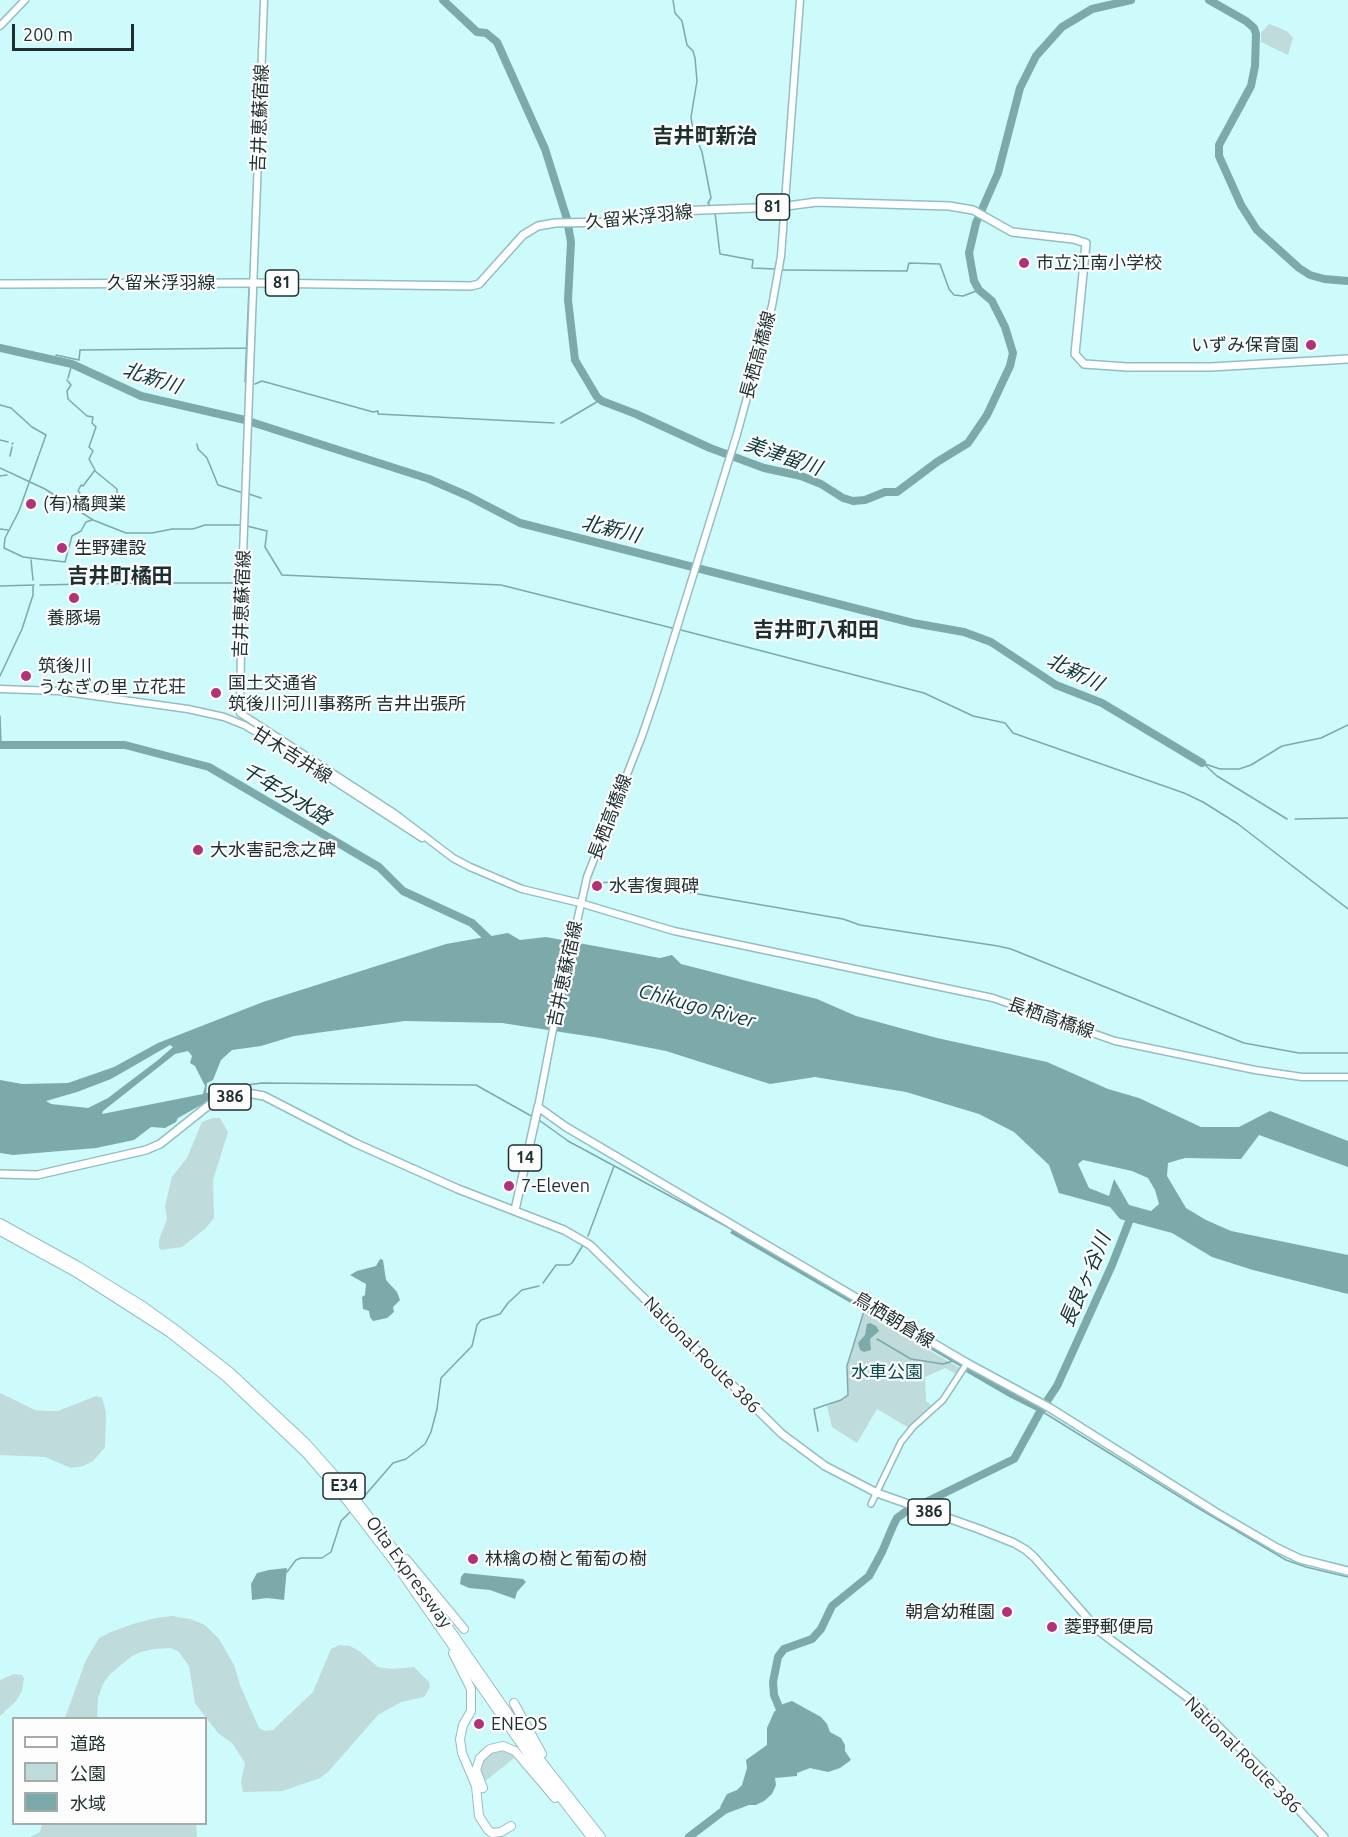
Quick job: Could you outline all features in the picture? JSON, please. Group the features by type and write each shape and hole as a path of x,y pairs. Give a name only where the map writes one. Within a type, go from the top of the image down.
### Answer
{"highway":[{"name":"Oita Expressway","path":"0,1223 143,1306 204,1350 284,1421 352,1496 396,1552 542,1762 601,1837"},
{"name":"Oita Expressway","path":"0,1231 75,1272 141,1313 226,1377 306,1453 392,1559 524,1749 590,1837"},
{"path":"352,1496 464,1629"},
{"path":"392,1559 448,1645 471,1689 471,1711 463,1725 460,1739 462,1753 476,1786 479,1816 492,1833 501,1832 511,1826"},
{"path":"514,1703 542,1754 601,1837"},
{"path":"483,1788 476,1770 480,1758 490,1749 509,1748 520,1756 590,1837"}],"main road":[{"path":"0,26 24,0"},
{"name":"吉井恵蘇宿線","path":"264,0 240,713 394,813 462,863 522,890 580,905 538,1107"},
{"name":"長栖高橋線","path":"800,0 785,206 778,272 764,340 729,462 642,736 599,843 580,905 674,931 993,998 1115,1041 1265,1072 1302,1077 1348,1077"},
{"name":"久留米浮羽線","path":"0,284 479,284 523,235 538,226 555,223 616,222 677,211 717,211 817,202 949,206 974,210 1012,232 1073,239 1086,243 1076,354 1084,364 1127,367 1211,366 1348,358"},
{"name":"甘木吉井線","path":"0,689 69,692 188,709 224,717 244,725 288,751 416,835 428,840"},
{"name":"National Route 386","path":"0,1174 37,1176 146,1150 160,1144 208,1105 247,1093 264,1096 355,1143 458,1189 564,1230 590,1245 782,1434 825,1466 877,1493 979,1529 1026,1550 1099,1631 1195,1703 1262,1770 1324,1837"},
{"name":"14","path":"515,1210 538,1107"},
{"name":"鳥栖朝倉線","path":"538,1107 566,1127 967,1364 1050,1408 1277,1548 1300,1559 1348,1571"}],"street":[{"path":"871,1504 901,1442 919,1422 936,1408 967,1364"}],"green space":[{"path":"1269,24 1287,31 1293,38 1288,55 1261,42 1261,33"},
{"path":"220,1118 228,1132 213,1180 214,1218 205,1229 182,1247 161,1250 159,1240 167,1219 165,1206 172,1177 187,1158 202,1122"},
{"name":"水車公園","path":"864,1313 960,1368 956,1374 945,1368 925,1377 926,1401 932,1406 909,1428 877,1409 857,1443 832,1427 827,1406 848,1395 848,1366"},
{"path":"0,1393 35,1410 46,1411 58,1411 96,1396 102,1398 106,1412 105,1447 93,1461 71,1468 45,1457 0,1455"},
{"path":"172,1616 190,1619 205,1625 219,1639 234,1665 259,1728 265,1731 273,1730 313,1692 331,1649 339,1645 350,1646 359,1651 378,1667 392,1669 414,1667 429,1682 430,1687 424,1697 401,1702 378,1715 328,1772 320,1778 282,1791 243,1792 241,1782 245,1763 232,1743 218,1733 195,1703 189,1666 179,1652 171,1648 141,1652 132,1656 110,1674 98,1698 97,1717 65,1717 86,1660 99,1638 133,1624"},
{"path":"14,1674 22,1675 24,1678 22,1691 16,1701 0,1716 0,1680"},
{"path":"502,1749 509,1751 514,1758 483,1783 479,1772 481,1762 488,1753"},
{"path":"42,1825 196,1825 197,1837 30,1837 40,1832"}],"water":[{"name":"Chikugo River","path":"508,933 520,940 546,937 660,958 672,955 681,964 817,999 856,1016 937,1038 1047,1062 1108,1089 1139,1098 1201,1127 1239,1127 1270,1111 1348,1141 1348,1167 1259,1135 1241,1159 1185,1158 1168,1163 1167,1176 1186,1208 1231,1231 1348,1255 1348,1294 1212,1257 1172,1233 1120,1219 1110,1207 1059,1193 1049,1165 1014,1132 979,1114 906,1092 815,1077 770,1084 666,1051 502,1023 405,1021 294,1036 261,1046 232,1050 221,1060 213,1080 207,1083 206,1093 214,1092 217,1096 165,1128 151,1127 134,1140 96,1148 13,1155 0,1153 0,1080 22,1084 68,1083 114,1067 158,1043 263,1002 446,944","holes":["170,1045 173,1047 158,1060 108,1098 88,1108 51,1104 46,1101 111,1079","188,1051 192,1056 190,1063 195,1066 205,1086 203,1094 102,1114 175,1054","1083,1160 1132,1171 1148,1178 1159,1204 1151,1211 1129,1205 1114,1179 1109,1196 1089,1188 1078,1164"]},
{"path":"734,1228 963,1364 961,1367 730,1233"},
{"path":"380,1259 383,1260 386,1280 397,1292 400,1300 393,1307 394,1312 387,1318 373,1321 369,1311 363,1309 362,1297 365,1295 366,1284 350,1275 376,1266"},
{"path":"870,1323 879,1331 870,1339 871,1350 864,1352 860,1350 858,1343 865,1335 867,1324"},
{"path":"968,1368 1047,1410 1043,1414 1009,1397 966,1372"},
{"path":"287,1568 284,1600 267,1598 252,1600 251,1584 257,1573"},
{"path":"464,1573 523,1579 526,1582 517,1592 515,1599 490,1590 469,1588 460,1584"},
{"path":"792,1701 821,1717 830,1732 841,1738 851,1760 840,1768 828,1772 810,1768 797,1773 797,1776 775,1778 776,1785 772,1794 764,1801 725,1814 720,1807 727,1794 742,1785 747,1768 746,1760 767,1745 767,1728 774,1712 783,1704"}],"waterway":[{"name":"美津留川","path":"443,0 477,32 486,33 497,42 545,149 567,219 571,242 568,300 575,360 597,397 710,448 764,468 801,476 853,501 865,500 885,492 897,492 937,462 968,443 987,415 1010,366 1013,353 1005,327 992,301 979,290 974,281 969,253 976,223 998,173 1020,88 1036,56 1062,27 1092,9 1131,0"},
{"path":"673,0 675,13 682,21 687,45 693,51 695,58 697,81 691,117 693,130 702,152 711,198 708,203 711,207"},
{"name":"美津留川","path":"1209,0 1246,21 1254,28 1256,34 1255,66 1251,86 1219,145 1219,156 1241,205 1257,230 1299,268 1310,275 1324,279 1348,281"},
{"path":"715,213 720,254 753,260 752,268 776,269"},
{"path":"781,270 907,271 909,263 940,264 949,289 954,295 963,296 979,290"},
{"path":"245,382 249,289"},
{"name":"北新川","path":"0,348 72,364 141,396 245,420 429,479 520,523 913,623 964,632 991,642 1056,685 1102,703 1202,763"},
{"path":"56,355 79,360 80,350 247,348"},
{"path":"68,378 72,364"},
{"path":"67,380 71,385 67,391 68,399 87,416 93,417 92,423 96,427 89,447 93,451 89,459 95,470 83,486 81,485 78,491 80,493 73,505"},
{"path":"255,384 262,381 373,412 378,411 378,414 554,423"},
{"path":"561,423 600,400"},
{"path":"0,405 11,408 32,427 46,435 19,511 5,538 4,548 23,557 65,562 72,536 81,531 86,522 92,520"},
{"path":"0,440 8,442"},
{"path":"197,444 198,449 207,458 218,485 243,493"},
{"path":"10,456 12,447"},
{"path":"0,468 45,489 93,520 126,533 193,529 205,525 242,525"},
{"path":"95,471 117,489 117,493"},
{"path":"0,476 7,475"},
{"path":"249,494 261,498"},
{"path":"109,502 113,497"},
{"path":"247,526 267,531 265,547 282,575 501,585 672,628"},
{"path":"0,529 8,530"},
{"path":"31,560 33,580"},
{"path":"40,585 140,583"},
{"path":"143,583 239,583"},
{"path":"0,586 34,585"},
{"path":"0,676 22,629 33,595 33,586"},
{"path":"681,630 924,693 973,716 1005,723 1013,733 1184,793 1238,824 1348,909"},
{"path":"0,716 1,745"},
{"path":"1202,763 1220,769 1239,769 1251,765 1282,746 1321,738 1348,725"},
{"name":"千年分水路","path":"0,745 125,745 209,767 379,867 403,891 472,923 493,943"},
{"path":"1205,765 1217,776 1287,819"},
{"path":"1295,819 1348,818"},
{"path":"591,886 623,881 843,919 860,925 998,946 1011,949 1244,1043 1299,1053 1348,1053"},
{"path":"218,1094 262,1083 476,1085 533,1117"},
{"path":"539,1120 568,1141 733,1230"},
{"path":"588,1236 614,1166"},
{"name":"長良ヶ谷川","path":"924,1503 1014,1459 1057,1386 1112,1265 1132,1214"},
{"path":"543,1283 556,1265 572,1263 583,1245"},
{"path":"361,1500 393,1463 406,1459 425,1444 437,1409 441,1378 472,1346 477,1325 481,1320 500,1314 522,1290 539,1286"},
{"path":"818,1431 814,1409 841,1400 848,1395 847,1366 864,1311"},
{"path":"877,1339 911,1359 943,1364 953,1361"},
{"path":"1043,1412 1286,1560 1348,1577"},
{"path":"287,1572 296,1560 322,1558 331,1552 341,1521 352,1510"},
{"path":"780,1716 773,1682 778,1657 784,1649 812,1639 821,1629 832,1606 869,1576 897,1518 908,1510"},
{"path":"689,1837 731,1805"}],"place":[{"name":"市立江南小学校","path":"1024,263"},
{"name":"いずみ保育園","path":"1311,345"},
{"name":"(有)橘興業","path":"31,504"},
{"name":"生野建設","path":"62,548"},
{"name":"養豚場","path":"74,598"},
{"name":"筑後川 うなぎの里 立花荘","path":"26,676"},
{"name":"国土交通省 筑後川河川事務所 吉井出張所","path":"216,693"},
{"name":"大水害記念之碑","path":"198,850"},
{"name":"水害復興碑","path":"597,886"},
{"name":"7-Eleven","path":"509,1186"},
{"name":"林檎の樹と葡萄の樹","path":"473,1559"},
{"name":"朝倉幼稚園","path":"1007,1612"},
{"name":"菱野郵便局","path":"1052,1627"},
{"name":"ENEOS","path":"479,1724"}],"district":[{"name":"吉井町新治","path":"705,136"},
{"name":"吉井町橘田","path":"120,576"},
{"name":"吉井町八和田","path":"816,630"}]}
